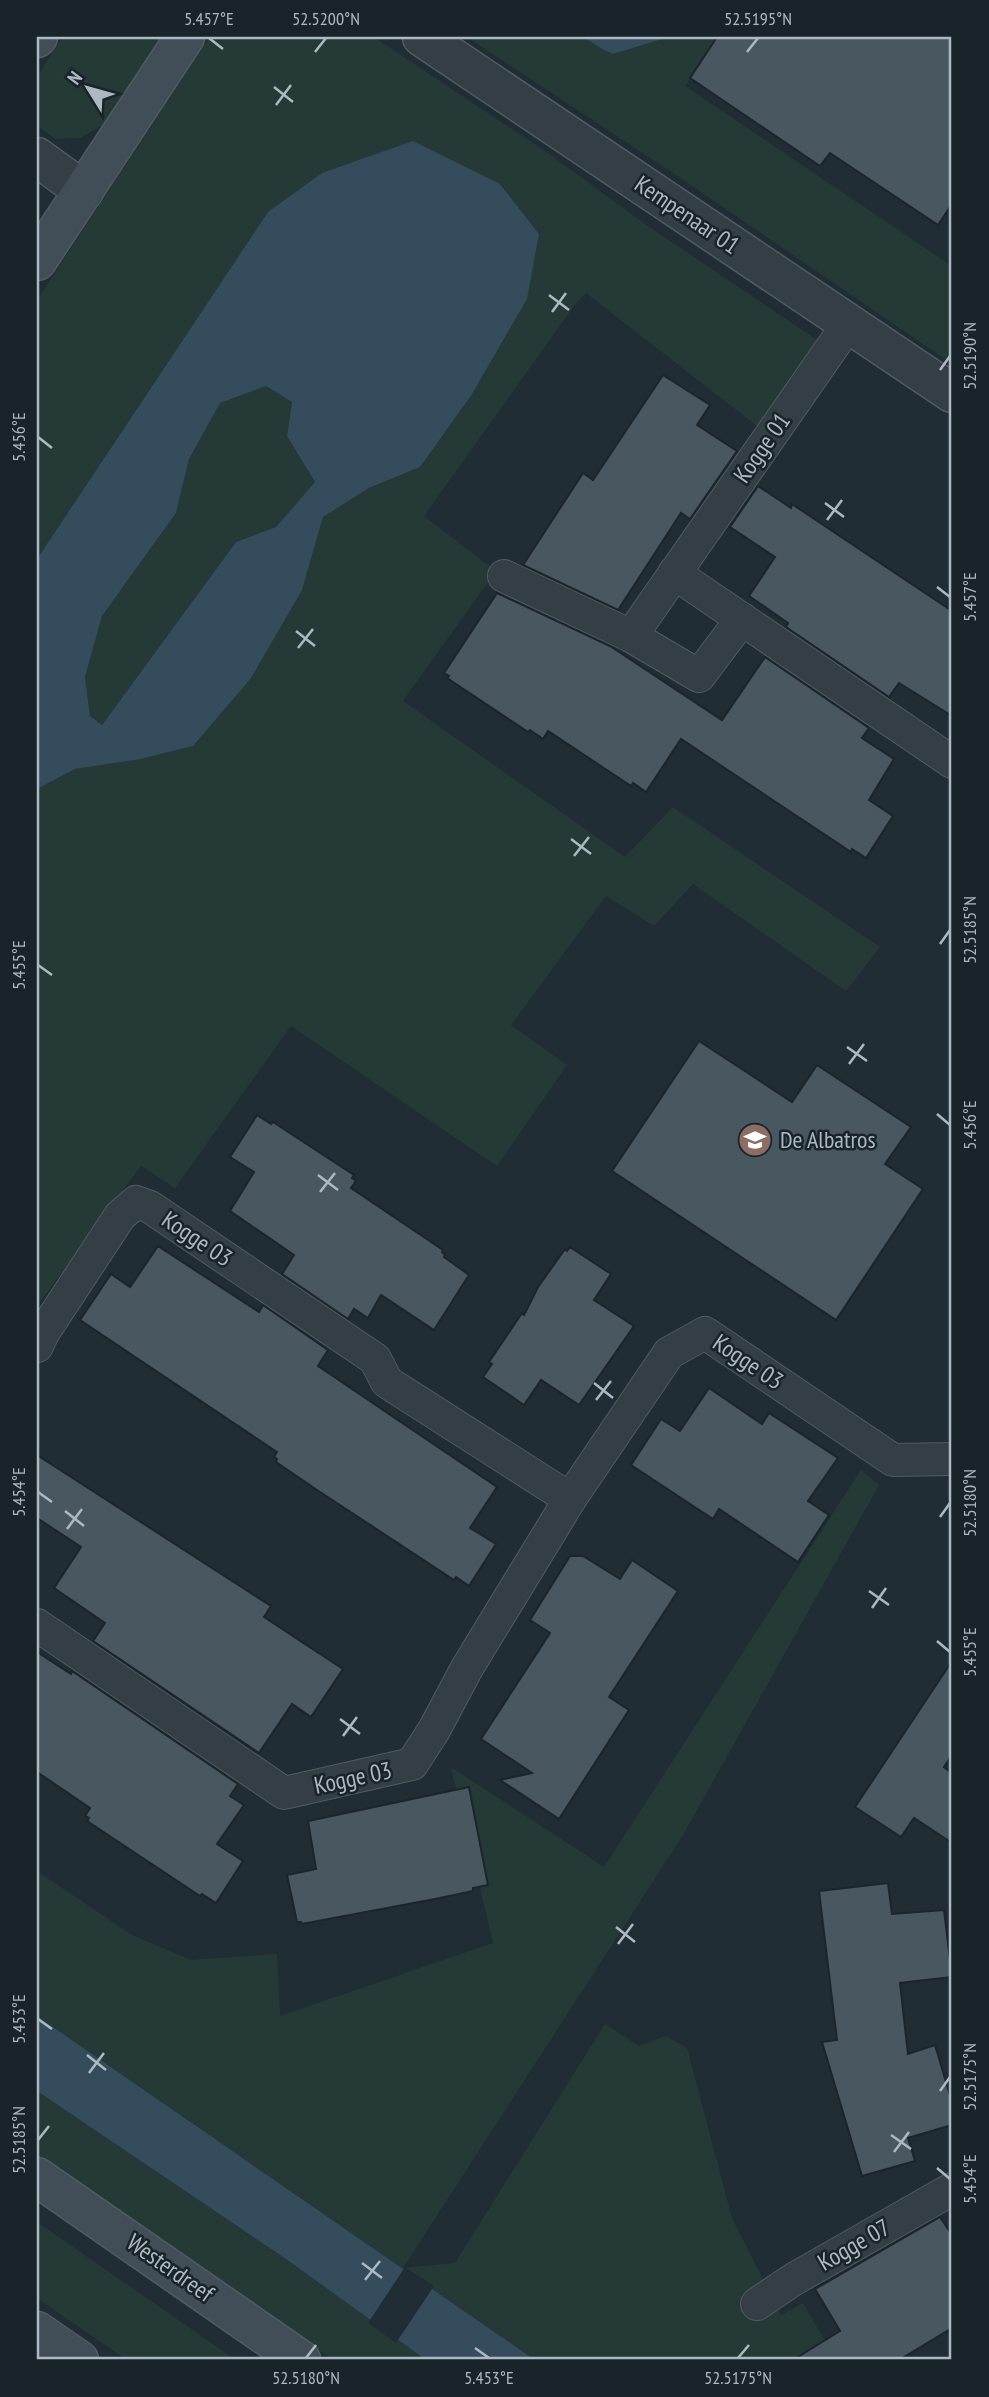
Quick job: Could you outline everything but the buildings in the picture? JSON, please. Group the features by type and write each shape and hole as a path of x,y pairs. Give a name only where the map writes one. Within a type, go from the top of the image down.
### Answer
{"main road":[{"path":"37,261 185,37"},
{"name":"Westerdreef","path":"37,2178 301,2360"},
{"path":"37,2331 79,2360"}],"street":[{"name":"Kempenaar 01","path":"422,37 952,393"},
{"path":"37,157 84,191"},
{"name":"Kogge 01","path":"631,636 849,323"},
{"path":"674,573 952,762"},
{"path":"504,576 631,636 699,676 741,619"},
{"name":"Kogge 03","path":"37,1346 120,1216 136,1202 150,1207 375,1359 387,1382 570,1499"},
{"name":"Kogge 03","path":"37,1625 284,1793 412,1764 570,1499 669,1353 705,1333 893,1460 948,1459"},
{"name":"Kogge 07","path":"757,2304 794,2279 952,2189"}],"green space":[{"path":"63,37 162,37 103,125 80,138 55,139 37,125 37,77"},
{"path":"210,37 374,37 548,153 645,224 817,340 757,426 586,293 576,303 424,516 496,571 403,701 625,857 673,807 880,947 846,991 693,884 654,926 606,896 511,1025 567,1065 497,1166 291,1026 175,1188 141,1166 37,1306 37,789 75,769 141,759 193,746 302,590 323,517 369,488 420,467 539,234 500,184 268,212 37,559 37,300"},
{"path":"467,37 583,37 613,54 669,37 723,37 685,86 952,266 952,364 691,185"},
{"path":"266,386 292,402 287,436 315,482 276,527 236,542 102,725 90,716 85,677 102,616 176,513 189,459 220,402"},
{"path":"861,1470 879,1485 683,1835 403,2268 455,2263 605,2024 639,2046 666,2036 687,2048 732,2218 781,2315 803,2303 836,2360 535,2360 37,2016 37,1871 132,1935 191,1960 277,1954 280,2016 493,1943 451,1767 604,1867"},
{"path":"37,2091 286,2259 426,2360 333,2360 37,2155"},
{"path":"37,2222 236,2360 127,2360 37,2298"}],"water":[{"path":"583,37 669,37 613,54"},
{"path":"413,141 500,184 539,234 527,299 472,394 420,467 369,488 323,517 302,590 251,678 193,746 141,759 75,769 37,789 37,559 268,212 322,173","holes":["266,386 292,402 287,436 315,482 276,527 236,542 102,725 90,716 85,677 102,616 176,513 189,459 220,403"]},
{"path":"37,2016 535,2360 426,2360 286,2259 37,2091"}],"pier":[{"path":"405,2267 434,2286 396,2343 368,2323"}],"place":[{"name":"De Albatros","path":"755,1140"}]}
